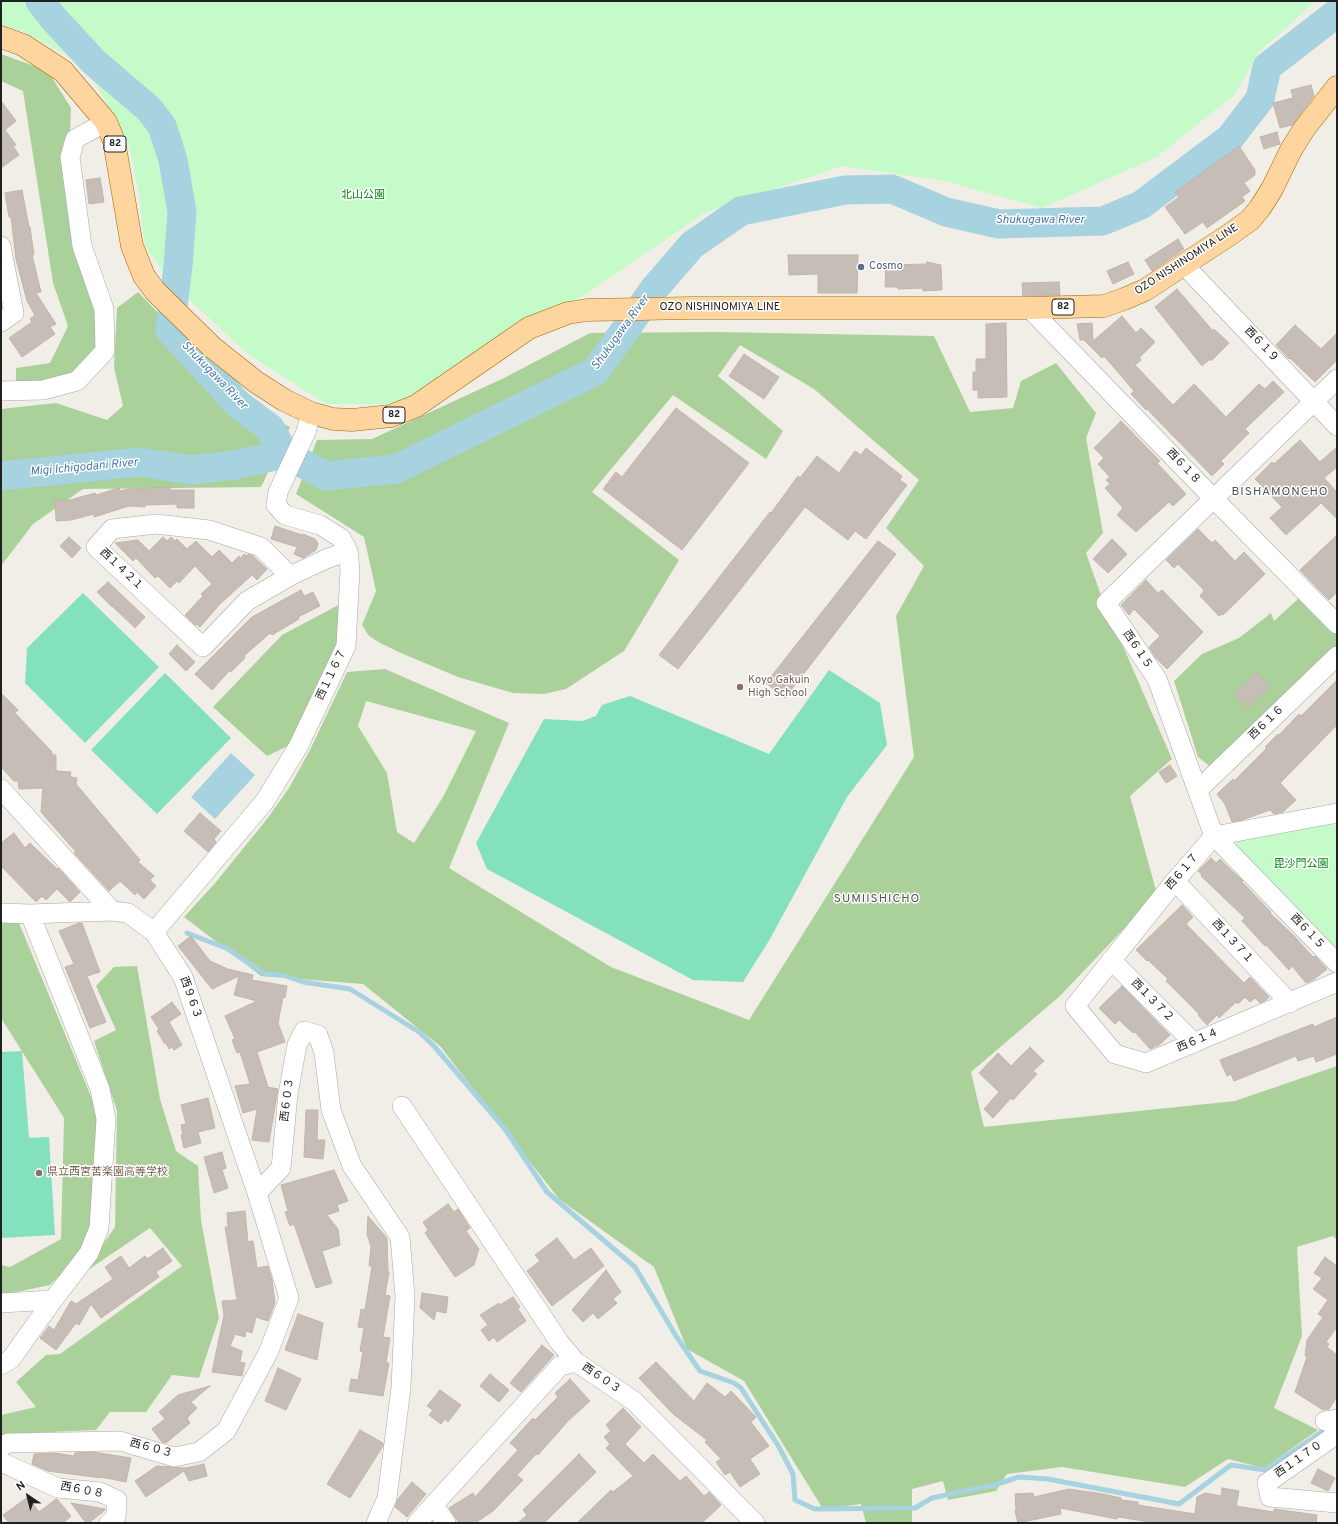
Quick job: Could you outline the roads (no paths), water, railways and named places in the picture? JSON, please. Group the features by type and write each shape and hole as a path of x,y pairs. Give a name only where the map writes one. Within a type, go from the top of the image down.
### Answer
{"main road":[{"name":"OZO NISHINOMIYA LINE","path":"1,37 23,45 63,71 106,122 114,141 132,246 144,276 160,295 212,347 256,382 284,400 308,422 333,419 352,420 375,418 403,412 429,399 529,328 568,313 587,310 692,308 1030,308 1104,306 1124,300 1145,290 1250,220 1260,208 1304,129 1337,87"}],"street":[{"path":"1,391 43,390 76,381 105,350 104,309 82,246 70,157 75,139 106,122"},
{"path":"1,246 14,312 1,322"},
{"name":"西６１９","path":"1184,265 1337,426"},
{"name":"西６１８","path":"1030,308 1337,624"},
{"name":"西６１５","path":"1337,379 1106,603 1157,679 1214,836 1337,963"},
{"path":"308,422 278,492 276,505 285,515 320,525 341,538 348,551"},
{"name":"西１４２１","path":"290,576 261,547 209,530 156,524 112,530 96,547 203,647 247,601 290,576 326,559 348,551"},
{"name":"西１１６７","path":"154,932 265,801 298,745 346,646 350,570 348,551"},
{"name":"西６１６","path":"1198,790 1337,656"},
{"path":"1,788 112,911"},
{"path":"1214,836 1337,813"},
{"name":"西６１７","path":"1075,1006 1175,881 1214,836"},
{"name":"西１３７１","path":"1175,881 1290,1002"},
{"name":"西９６３","path":"30,914 112,911 128,913 154,932 183,977 257,1193"},
{"path":"1,913 30,914 100,1089 106,1119 99,1228 89,1253 53,1300 11,1360 1,1365"},
{"name":"西１３７２","path":"1111,960 1194,1042"},
{"name":"西６１４","path":"1075,1006 1115,1054 1146,1063 1337,982"},
{"name":"西６０３","path":"1,1447 8,1443 120,1441 174,1457 199,1452 226,1431 268,1353 289,1298 257,1193 281,1168 288,1094 297,1045 304,1031 318,1035 324,1054 331,1110 352,1166 400,1237 405,1296 401,1388 387,1498 376,1523"},
{"path":"402,1106 560,1343 576,1362"},
{"path":"1,1303 53,1300"},
{"name":"西６０３","path":"417,1523 560,1366 576,1362 634,1402 755,1523"},
{"name":"西１１７０","path":"1332,1427 1267,1483 1270,1497 1337,1503"},
{"name":"西６０８","path":"1,1462 58,1488 100,1492 117,1500 116,1517 109,1523"},
{"path":"434,1505 446,1523"}],"water":[{"path":"231,753 255,775 215,819 191,797"}],"waterway":[{"name":"Shukugawa River","path":"40,1 54,19 94,62 149,109 162,126 173,160 182,212 178,266 170,330 239,405 270,428 285,454 326,476 396,469 596,371 654,289 692,245 741,211 845,190 892,189 946,212 999,224 1103,221 1141,205 1230,138 1260,99 1267,67 1337,13"},
{"name":"Migi Ichigodani River","path":"1,476 139,462 192,470 234,465 285,454"},
{"path":"187,933 226,948 265,974 283,975 303,982 350,989 419,1032 433,1045 505,1129 547,1192 635,1267 676,1336 700,1371 734,1383 741,1388 779,1447 793,1474 795,1500 815,1509 915,1508 932,1498 994,1485 1019,1477 1048,1479 1179,1504 1231,1465 1265,1470 1323,1431 1330,1430"}],"place":[{"name":"Cosmo","path":"861,267"},
{"name":"Koyo Gakuin High School","path":"740,687"},
{"name":"県立西宮苦楽園高等学校","path":"39,1173"}],"district":[{"name":"BISHAMONCHO","path":"1280,493"},
{"name":"SUMIISHICHO","path":"877,900"}],"park label":[{"name":"北山公園","path":"363,196"},
{"name":"毘沙門公園","path":"1301,865"}]}
